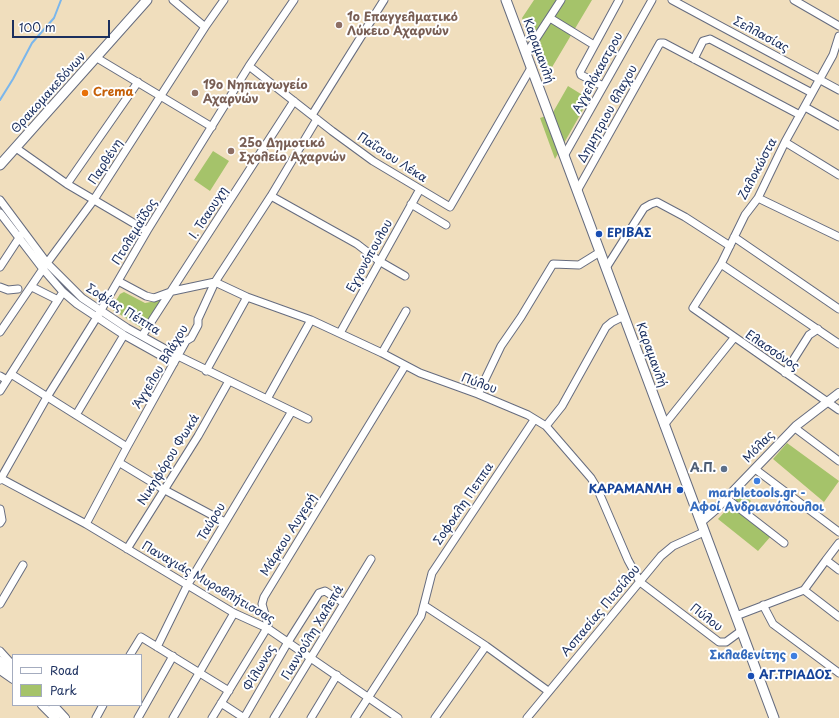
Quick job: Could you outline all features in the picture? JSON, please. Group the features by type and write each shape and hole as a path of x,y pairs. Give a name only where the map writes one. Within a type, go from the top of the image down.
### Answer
{"main road":[{"name":"Θρακομακεδόνων","path":"0,165 97,58 147,0"},
{"name":"Καραμανλή","path":"506,0 774,718"}],"street":[{"path":"173,0 204,27"},
{"name":"Παρθένη","path":"0,332 45,266 93,200 204,27 224,0"},
{"name":"Πτολεμαΐδος","path":"0,479 47,397 99,314 147,231 249,66 294,0"},
{"name":"Άγγελου Βλάχου","path":"86,524 174,363 198,325 198,319 215,282 271,196 314,117 384,0"},
{"path":"526,54 561,0"},
{"path":"603,86 581,75 580,72 619,0"},
{"name":"Αγγελόκαστρου","path":"564,156 652,0"},
{"name":"Σελλασίας","path":"672,0 839,90"},
{"path":"794,0 839,26"},
{"path":"550,18 594,45"},
{"name":"Ζαλοκώστα","path":"694,309 696,302 721,264 745,215 758,198 785,142 833,55 839,36"},
{"path":"800,115 694,60 703,41 710,40 812,92"},
{"name":"Δημητριου βλαχου","path":"577,191 657,46 660,43 664,43 694,60"},
{"path":"97,58 212,127"},
{"name":"Παΐσιου Λέκα","path":"249,66 314,117 374,161 450,207 531,68"},
{"path":"67,184 138,82"},
{"name":"Ι. Τσαουχη","path":"142,336 173,291 294,101"},
{"path":"805,107 839,126"},
{"path":"785,142 839,175"},
{"path":"16,148 67,184 147,231"},
{"name":"Εγγονόπουλου","path":"340,333 420,189"},
{"path":"271,196 357,244 379,261 405,276"},
{"path":"758,198 839,237"},
{"name":"Σοφίας Πέππα","path":"0,200 63,292 99,314 206,371 308,419"},
{"path":"606,268 644,208 657,202 685,217 730,246"},
{"path":"411,204 446,224"},
{"name":"Σοφίας Πέππα","path":"0,213 19,238 45,266 99,314 124,335 174,363"},
{"path":"0,267 23,232"},
{"path":"734,237 839,309"},
{"path":"478,394 500,346 522,317 554,264 579,266 600,252"},
{"path":"721,264 839,344"},
{"path":"118,281 149,297 154,298 173,291 215,282"},
{"name":"Πύλου","path":"215,282 247,297 311,320 382,353 405,366 444,383 478,394 523,413 546,426 591,478 597,488 628,560 640,582 719,642 726,642 741,631"},
{"path":"0,287 8,290 18,289"},
{"path":"32,287 58,300"},
{"path":"0,392 63,292"},
{"path":"206,371 247,297"},
{"name":"Ελασσόνος","path":"694,309 839,410"},
{"path":"382,353 406,311"},
{"path":"546,426 562,406 606,327 624,316"},
{"path":"267,399 311,320"},
{"path":"785,373 809,334 818,329"},
{"path":"76,415 124,335"},
{"path":"664,425 734,338"},
{"name":"Μάρκου Αυγερή","path":"267,628 268,625 262,604 264,597 405,366"},
{"path":"0,376 9,377 47,397 127,447"},
{"name":"Νικηφόρου Φωκά","path":"127,550 163,489 198,436 229,381"},
{"name":"Μόλας","path":"701,522 795,428 839,392"},
{"name":"Ταύρου","path":"157,646 187,586 292,411"},
{"name":"Σοφοκλη Πεππα","path":"355,718 421,616 425,606 432,573 534,420"},
{"path":"795,428 839,461"},
{"path":"120,463 163,489 225,522"},
{"path":"755,469 839,532"},
{"name":"Παναγιάς Μυροβλήτισσας","path":"0,479 86,524 234,613 267,628 398,718"},
{"path":"726,498 784,543"},
{"path":"0,509 2,520 0,523"},
{"name":"Ασπασίας Πιτσίλου","path":"527,718 548,691 668,550 704,532"},
{"path":"736,616 804,590 839,543"},
{"name":"Γιαννούλη Χαλεπά","path":"274,718 371,559"},
{"path":"826,560 839,570"},
{"path":"0,604 23,566"},
{"path":"804,590 839,617"},
{"name":"Φίλωνος","path":"244,718 288,642 319,593 325,592 344,602"},
{"path":"763,605 773,624 839,674"},
{"path":"425,606 486,646 548,691"},
{"path":"173,718 234,613"},
{"path":"212,718 267,628"},
{"path":"131,654 141,637 229,691"},
{"path":"435,718 486,646"},
{"path":"0,651 10,662 7,670"},
{"path":"138,718 173,656"},
{"path":"0,661 7,670"},
{"path":"311,718 337,675"},
{"path":"221,703 244,718"},
{"path":"43,706 55,718"},
{"path":"54,706 65,718"},
{"path":"96,718 102,706"}],"green space":[{"path":"534,0 592,0 545,79 522,18"},
{"path":"568,86 589,99 555,159 540,118 552,114"},
{"path":"213,151 229,161 210,191 194,180"},
{"path":"124,292 145,303 162,300 143,329 113,310 112,307 120,294"},
{"path":"787,443 839,481 824,502 773,459"},
{"path":"741,493 751,501 744,509 734,502"},
{"path":"731,505 771,536 758,551 718,519"}],"waterway":[{"path":"0,100 32,43 54,18 61,0"}],"place":[{"name":"1ο Επαγγελματικό Λύκειο Αχαρνών","path":"339,25"},
{"name":"Crema","path":"85,93"},
{"name":"19ο Νηπιαγωγείο Αχαρνών","path":"195,93"},
{"name":"25ο Δημοτικό Σχολείο Αχαρνών","path":"231,151"},
{"name":"ΕΡΙΒΑΣ","path":"599,234"},
{"name":"Α.Π.","path":"724,469"},
{"name":"marbletools.gr - Αφοί Ανδριανόπουλοι","path":"757,481"},
{"name":"ΚΑΡΑΜΑΝΛΗ","path":"680,490"},
{"name":"Σκλαβενίτης","path":"794,656"},
{"name":"ΑΓ.ΤΡΙΑΔΟΣ","path":"751,676"}]}
